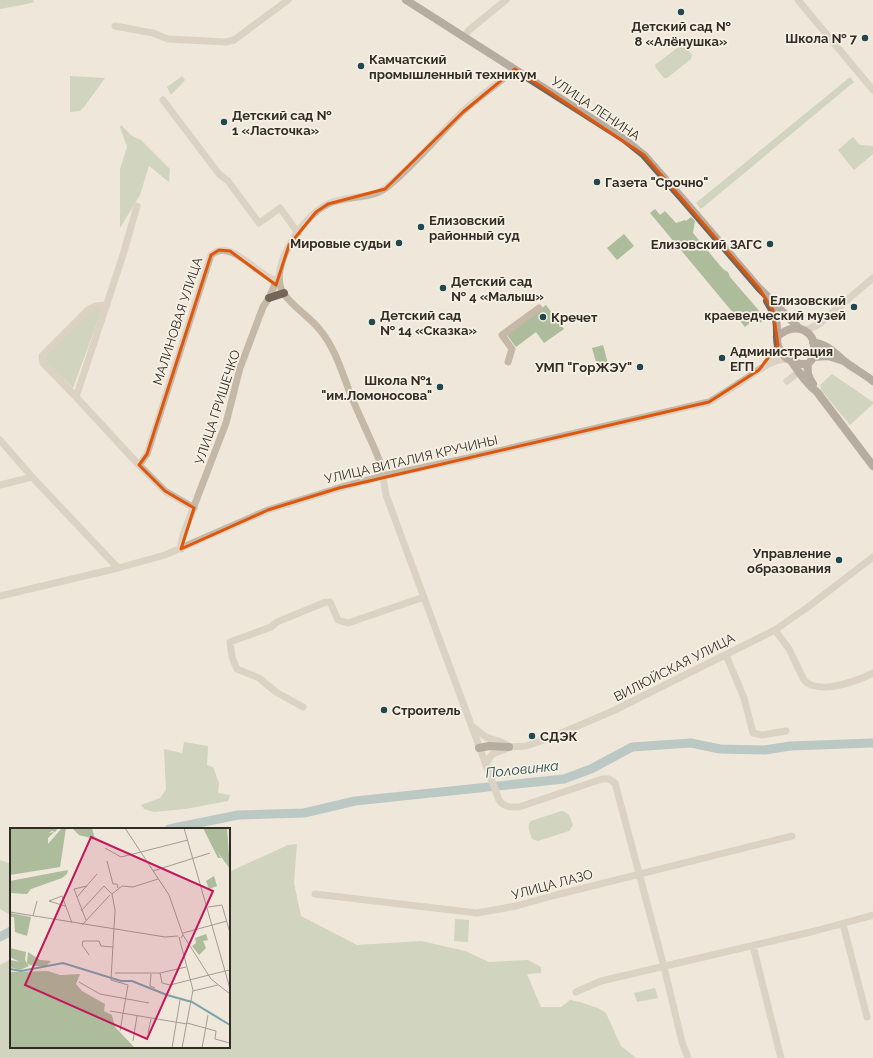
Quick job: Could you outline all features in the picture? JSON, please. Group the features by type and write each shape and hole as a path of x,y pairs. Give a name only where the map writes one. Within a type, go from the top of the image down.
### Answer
{"main road":[{"name":"УЛИЦА ЛЕНИНА","path":"406,0 624,139 644,155 759,288 802,329"},
{"name":"УЛИЦА ЛЕНИНА","path":"759,288 773,310 777,322 778,341"},
{"path":"269,298 284,293"},
{"path":"817,392 799,372 778,341 786,330 802,329 812,339 825,345 838,354 844,361 873,381"},
{"path":"812,339 814,357"},
{"path":"844,361 828,356 814,357 808,364 807,372 817,392 873,466"},
{"path":"790,360 801,364 808,364"},
{"path":"479,748 489,746 509,747"}],"street":[{"path":"115,26 153,34 168,39 226,42 234,40 288,0"},
{"path":"464,36 469,30 506,0"},
{"path":"798,0 873,90"},
{"name":"УЛИЦА ГРИШЕЧКО","path":"181,549 181,543 227,419 240,368 263,307 276,282 282,259 298,233 312,216 328,204 371,195 385,189 407,170 463,112 516,69"},
{"path":"163,100 219,174 228,181 259,223 280,208 298,233"},
{"path":"76,397 123,255 137,206"},
{"name":"МАЛИНОВАЯ УЛИЦА","path":"139,465 147,454 211,255 219,250 230,251 258,270 268,279 276,282"},
{"path":"279,273 279,282 284,293 320,330 332,349 380,462 386,495 499,800 503,805 508,807 518,807 589,782 605,778 612,780 617,791 664,967 682,1042 688,1058"},
{"path":"802,329 819,324 873,278"},
{"path":"107,305 95,306 88,310 42,356 43,363 165,491 194,508"},
{"path":"508,362 512,350 502,335 539,308"},
{"path":"812,339 819,324"},
{"name":"УЛИЦА ВИТАЛИЯ КРУЧИНЫ","path":"759,370 773,356 778,341"},
{"name":"УЛИЦА ВИТАЛИЯ КРУЧИНЫ","path":"0,596 164,556 283,505 383,476 468,458 709,402 776,360 790,360"},
{"path":"787,380 799,372"},
{"path":"0,440 32,477 118,568"},
{"path":"0,485 32,477"},
{"name":"ВИЛЮЙСКАЯ УЛИЦА","path":"509,747 526,746 550,738 615,710 775,630 808,607 873,557"},
{"path":"303,707 276,692 259,678 237,669 232,657 230,642 271,627 277,622 326,602 330,602 338,620 348,623 425,599"},
{"path":"775,630 789,649 804,680 813,686 820,687 837,685 850,682 873,673"},
{"path":"726,655 744,698 753,733 762,735 786,731"},
{"path":"471,725 484,736 504,742 509,747 495,751 489,757 487,767"},
{"name":"УЛИЦА ЛАЗО","path":"315,894 477,913 516,906 792,836"},
{"path":"576,992 601,981 753,946 843,924 873,915"},
{"path":"843,924 867,1017"},
{"path":"753,946 781,1058"}],"highlighted area":[{"path":"515,69 644,155 759,288 773,310 778,345 759,370 709,402 339,488 268,510 181,549 194,508 165,491 139,465 147,454 211,255 219,250 230,251 276,285 289,245 316,212 328,204 385,189 463,112"}],"green space":[{"path":"0,0 33,0 34,2 0,9"},
{"path":"681,45 685,46 692,55 691,59 667,78 664,78 655,65"},
{"path":"70,76 105,78 80,111 70,112"},
{"path":"182,76 185,80 171,95 167,87"},
{"path":"850,77 854,82 701,209 696,203"},
{"path":"121,125 132,136 141,140 170,169 169,182 149,166 140,195 120,228 120,169 127,147 120,127"},
{"path":"853,137 860,145 873,146 873,154 854,170 838,150"},
{"path":"655,209 660,215 665,211 676,223 686,221 691,217 695,221 693,233 723,269 728,272 730,277 761,313 763,318 762,322 758,323 752,321 745,327 650,213"},
{"path":"624,234 634,246 617,260 607,248"},
{"name":"Кречет","path":"546,305 564,329 544,343 536,332 516,347 507,335"},
{"path":"96,308 102,309 73,388 46,362 45,357 88,312"},
{"path":"603,345 609,367 598,369 592,348"},
{"path":"832,374 873,402 873,404 850,425 821,390 820,385"},
{"path":"184,742 208,746 207,765 213,767 219,783 218,793 230,795 228,801 185,809 154,812 144,809 141,805 160,798 166,790 164,749 182,753"},
{"path":"561,811 568,814 573,825 569,831 538,841 532,839 529,832 531,821"},
{"path":"297,844 294,883 301,916 357,945 421,941 465,951 489,962 528,960 541,967 541,973 527,974 541,1007 561,1007 570,1000 598,1008 606,1013 621,1046 636,1058 0,1058 0,965 10,960 10,1048 230,1048 230,872 288,845"},
{"path":"0,860 10,864 10,914 0,909"},
{"path":"455,919 469,920 468,942 454,941"},
{"path":"655,988 658,998 637,1002 634,993"}],"waterway":[{"name":"Половинка","path":"174,828 238,815 304,813 355,801 564,779 591,769 632,747 691,743 720,749 765,750 790,746 873,743"},
{"name":"Половинка","path":"0,937 10,932"}],"place":[{"name":"Детский сад № 8 «Алёнушка»","path":"681,12"},
{"name":"Школа № 7","path":"865,38"},
{"name":"Камчатский промышленный техникум","path":"361,66"},
{"name":"Детский сад № 1 «Ласточка»","path":"224,122"},
{"name":"Газета \"Срочно\"","path":"597,182"},
{"name":"Елизовский районный суд","path":"421,227"},
{"name":"Мировые судьи","path":"399,243"},
{"name":"Елизовский ЗАГС","path":"770,244"},
{"name":"Детский сад № 4 «Малыш»","path":"443,288"},
{"name":"Елизовский краеведческий музей","path":"854,307"},
{"name":"Кречет","path":"543,317"},
{"name":"Детский сад № 14 «Сказка»","path":"372,322"},
{"name":"Администрация ЕГП","path":"722,358"},
{"name":"УМП \"ГорЖЭУ\"","path":"640,367"},
{"name":"Школа №1 \"им.Ломоносова\"","path":"440,387"},
{"name":"Управление образования","path":"839,560"},
{"name":"Строитель","path":"384,710"},
{"name":"СДЭК","path":"532,736"}]}
